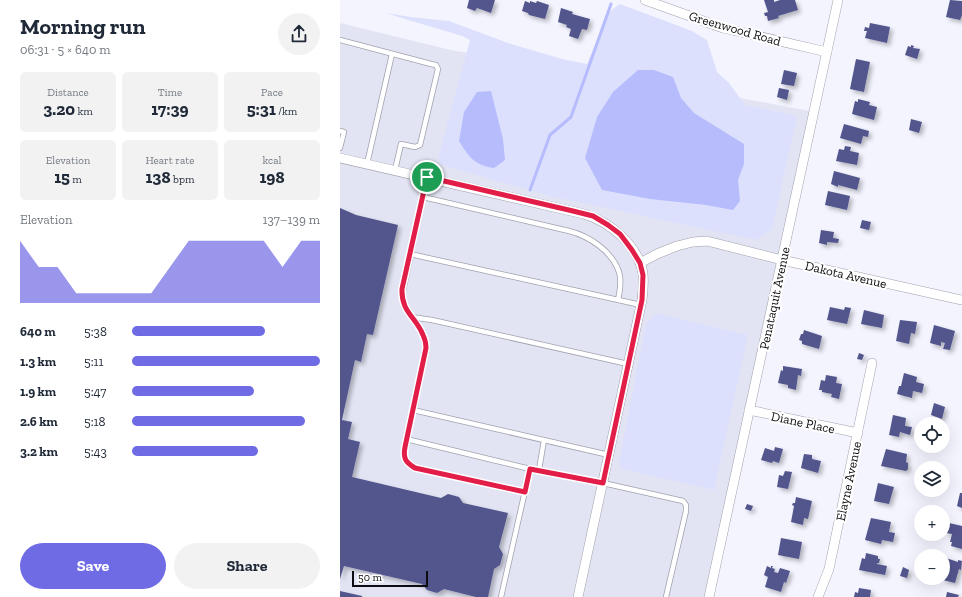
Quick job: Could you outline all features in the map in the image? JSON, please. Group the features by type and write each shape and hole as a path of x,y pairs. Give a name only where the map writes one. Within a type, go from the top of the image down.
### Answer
{"street":[{"name":"Greenwood Road","path":"645,0 723,28 827,52"},
{"name":"Penataquit Avenue","path":"709,597 838,0"},
{"path":"340,158 593,216 620,234 640,263 643,275 641,305 578,597"},
{"name":"Dakota Avenue","path":"640,263 667,249 686,243 700,241 713,242 782,260 962,300"},
{"name":"Elayne Avenue","path":"818,597 829,569 872,363"},
{"name":"Diane Place","path":"749,410 858,433"}],"lane":[{"path":"340,40 431,64 436,66 438,69 420,145 415,147 401,144 395,170"},
{"path":"367,164 392,54"},
{"path":"340,131 344,132 340,148"},
{"path":"427,177 402,296 404,306 423,334 426,348 406,439 404,459 415,468 525,492"},
{"path":"423,197 569,231 589,239 612,259 619,272 621,285 618,300"},
{"path":"410,254 641,305"},
{"path":"411,317 432,320 628,364"},
{"path":"413,410 609,455"},
{"path":"406,439 530,469 603,483 683,501 686,505 686,511 666,597"},
{"path":"539,470 544,440"},
{"path":"501,597 530,469"}],"shaded area":[{"path":"620,4 692,31 707,40 717,72 729,83 745,105 790,114 797,117 772,229 756,240 554,197 442,165 438,158 470,40 462,36 385,13 449,21 508,43 562,59 587,64 609,12"},
{"path":"340,23 455,51 602,72 815,112 709,597 340,597"},
{"path":"656,313 748,335 714,490 622,469 619,462 646,324"}],"water":[{"path":"638,70 654,70 673,77 681,98 694,113 744,144 744,164 738,180 740,201 733,210 706,205 650,199 602,190 585,158 597,117 613,92"},
{"path":"491,91 503,139 505,160 494,168 482,165 469,156 459,141 464,112 477,92"}],"building":[{"path":"469,0 495,0 491,13 477,8 475,11 467,8"},
{"path":"764,0 774,0 774,2 780,0 795,0 798,10 778,16 779,18 768,21 767,16 765,16 764,13 768,12"},
{"path":"950,0 962,1 962,15 960,20 946,17"},
{"path":"525,1 536,3 537,1 549,5 545,19 529,15 528,13 522,11"},
{"path":"561,8 573,12 572,14 590,19 587,30 582,29 578,39 569,36 571,29 566,27 567,25 558,22"},
{"path":"870,23 890,27 887,43 865,38 867,31 864,31 865,27 869,28"},
{"path":"911,45 914,46 913,48 920,49 917,59 905,55 908,46 911,47"},
{"path":"856,59 870,62 864,92 850,89"},
{"path":"784,70 797,73 794,86 781,84"},
{"path":"779,88 789,90 787,100 777,97"},
{"path":"858,99 870,102 869,105 877,107 874,120 852,114 855,101 858,102"},
{"path":"911,119 922,122 919,133 909,130"},
{"path":"844,124 869,131 868,137 863,136 861,144 840,138"},
{"path":"845,146 851,147 850,151 859,153 857,165 836,161 839,149 844,150"},
{"path":"834,171 860,178 857,190 838,185 838,187 831,184"},
{"path":"828,191 850,196 847,210 825,205"},
{"path":"340,208 356,215 398,225 373,335 367,334 361,362 355,360 342,420 352,422 348,439 360,442 352,477 441,498 448,494 459,497 463,503 508,513 499,547 503,554 500,565 494,569 488,597 476,597 444,589 437,593 427,590 422,584 344,566 340,579"},
{"path":"862,220 871,222 869,230 860,228"},
{"path":"821,230 834,232 833,238 839,239 838,243 827,242 827,245 819,243"},
{"path":"830,307 844,310 845,307 851,308 847,324 827,320"},
{"path":"864,310 884,315 882,328 861,324"},
{"path":"900,320 917,322 915,334 911,333 909,344 896,341"},
{"path":"934,325 955,331 950,350 943,349 945,343 941,342 941,346 930,343"},
{"path":"804,330 822,336 819,349 802,344 802,341 799,340"},
{"path":"859,353 864,355 862,360 857,359"},
{"path":"783,366 802,369 801,376 798,375 796,390 788,388 788,385 778,383 781,370 783,371"},
{"path":"904,373 917,377 916,382 924,384 922,393 913,391 912,398 897,394 899,386 901,386"},
{"path":"826,375 837,377 836,383 842,384 839,399 831,397 832,394 819,390 821,380 825,381"},
{"path":"934,403 945,407 942,417 931,415"},
{"path":"893,415 906,418 905,426 912,427 910,435 900,432 899,437 889,435"},
{"path":"775,447 783,449 779,463 761,460 765,448 774,451"},
{"path":"886,449 907,454 906,462 908,463 908,469 906,471 881,466"},
{"path":"804,454 812,455 812,459 821,461 818,473 801,468"},
{"path":"785,471 792,472 788,489 777,487 779,475 783,476"},
{"path":"878,483 894,487 889,504 874,501"},
{"path":"960,493 962,493 962,508 957,506"},
{"path":"796,497 812,501 808,519 804,518 803,525 791,522 794,506 792,505 795,503"},
{"path":"747,504 753,506 751,511 745,509"},
{"path":"871,518 891,522 889,532 895,533 893,542 882,540 881,544 865,540"},
{"path":"950,523 962,526 962,549 951,546 952,542 950,542 952,534 950,534"},
{"path":"781,538 802,542 799,559 778,555"},
{"path":"866,553 878,556 878,559 880,559 879,563 877,564 887,566 885,575 859,570 862,558 865,559"},
{"path":"950,559 958,562 958,560 962,561 961,570 959,569 955,583 950,582"},
{"path":"767,566 771,568 771,566 773,566 772,568 775,569 774,572 778,573 780,568 790,571 781,592 765,587 768,577 764,575"},
{"path":"903,567 909,570 907,578 900,576"},
{"path":"859,588 871,590 870,597 854,597 855,592 858,593"},
{"path":"340,591 362,596 362,597 340,597"},
{"path":"947,592 959,595 958,597 946,597"}],"waterway":[{"path":"530,190 550,135 571,117 611,4"}],"route":[{"path":"427,177 593,216 620,234 636,255 642,268 643,275 642,300 603,483 530,469 525,492 415,468 404,459 405,447 426,348 423,334 404,306 402,289 427,177"}]}
